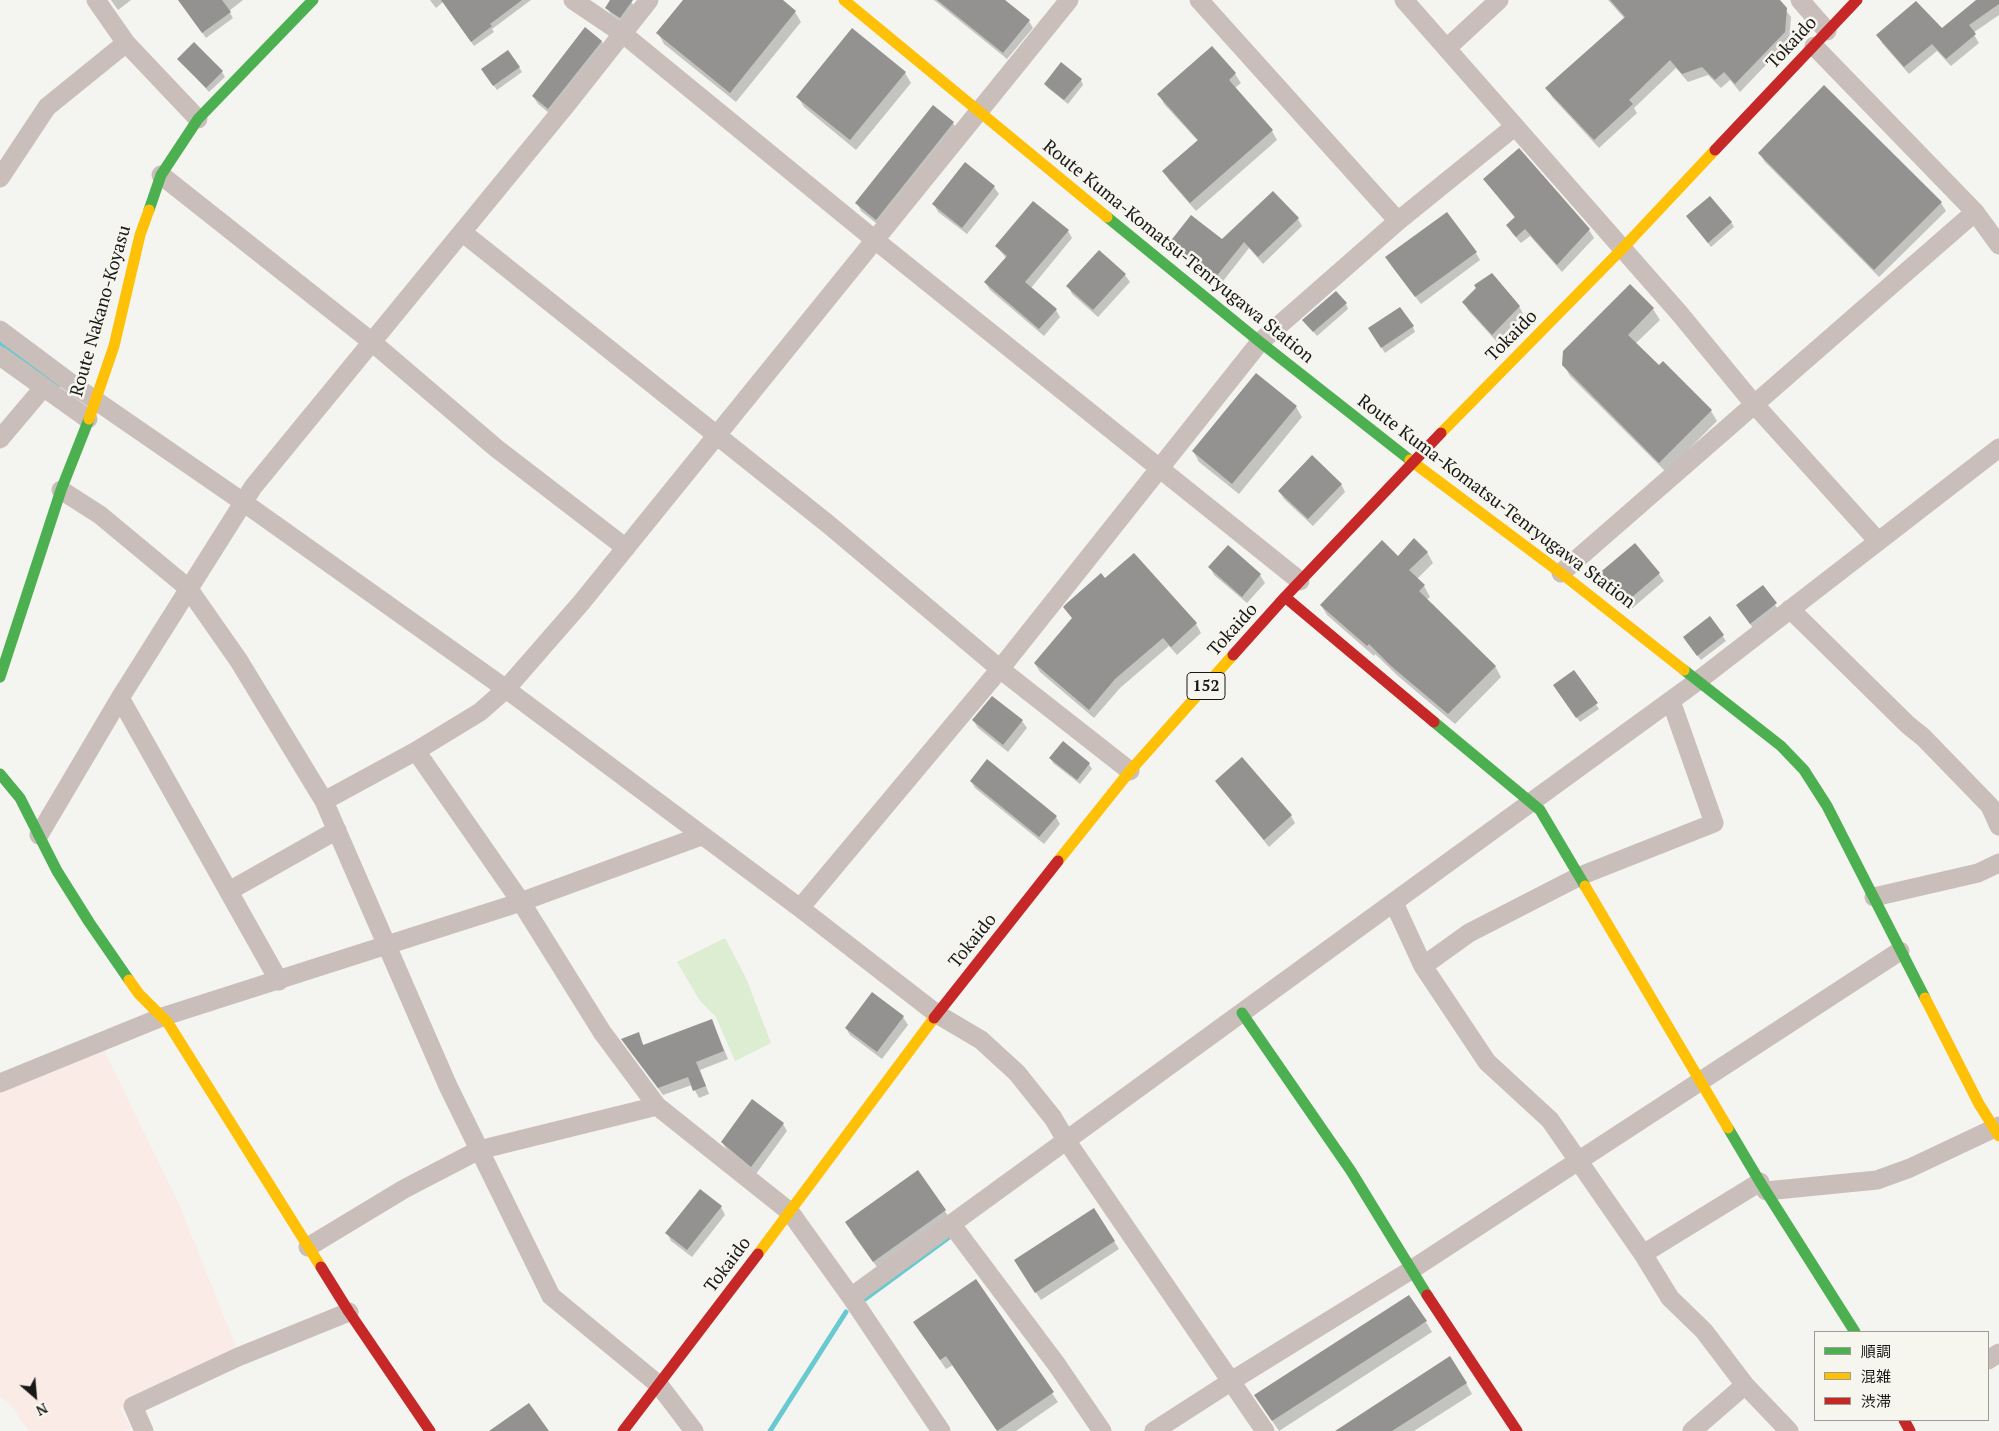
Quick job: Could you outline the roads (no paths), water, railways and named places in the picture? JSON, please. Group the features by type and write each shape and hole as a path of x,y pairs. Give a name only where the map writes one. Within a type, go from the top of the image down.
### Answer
{"main road":[{"name":"Route Nakano-Koyasu","path":"0,677 61,490 96,400 114,346 140,235 161,175 198,119 313,0"},
{"name":"Route Kuma-Komatsu-Tenryugawa Station","path":"844,0 1260,342 1412,462 1699,680 1781,746 1804,770 1827,806 1900,951 1997,1130"},
{"name":"Tokaido","path":"623,1431 790,1212 937,1014 1130,772 1284,597 1412,462 1622,249 1857,0"},
{"path":"1284,597 1540,810 1763,1187 1854,1331"},
{"path":"0,774 20,798 57,871 88,922 140,994 168,1023 349,1312 430,1431"},
{"path":"1242,1013 1351,1171 1411,1270 1517,1431"}],"street":[{"path":"96,0 126,43 198,119"},
{"path":"573,0 622,33 875,240 1300,581"},
{"path":"39,835 120,698 252,487 567,104 649,0"},
{"path":"324,801 416,752 480,712 506,688 582,603 1069,0"},
{"path":"1199,0 1398,221"},
{"path":"1404,0 1680,314 1754,404 1878,541"},
{"path":"1448,48 1499,0"},
{"path":"1800,0 1827,31"},
{"path":"0,178 47,107 126,43"},
{"path":"1814,46 1976,212 1999,245"},
{"path":"800,908 1000,669 1260,342 1398,221 1514,127"},
{"path":"161,175 372,342 496,448 626,548"},
{"path":"1560,573 1976,212"},
{"path":"462,232 718,435 828,524 1000,669 1130,772"},
{"path":"0,330 96,400 506,688 701,836 800,908 937,1014 981,1040 1017,1073 1053,1118 1066,1140 1265,1431"},
{"path":"0,356 88,419"},
{"path":"0,439 43,388"},
{"path":"851,1297 1394,903 1530,801 1671,701 1999,448"},
{"path":"61,490 100,515 188,588 239,661 324,801 448,1086 551,1296 659,1385 694,1431"},
{"path":"1790,610 1908,725 1994,802 1999,826"},
{"path":"120,698 279,981"},
{"path":"1423,966 1469,933 1580,876 1714,823 1671,701"},
{"path":"416,752 521,902 602,1032 657,1106 790,1212 851,1297 941,1431"},
{"path":"229,891 337,830"},
{"path":"0,1083 162,1017 521,902 701,836"},
{"path":"1874,897 1978,873 1999,863"},
{"path":"1394,903 1423,966 1487,1062 1550,1120 1643,1254 1670,1298 1704,1331 1745,1386 1789,1431"},
{"path":"1154,1431 1411,1270 1900,951"},
{"path":"308,1247 404,1189 479,1150 657,1106"},
{"path":"1643,1254 1763,1187 1877,1180 1910,1168 1997,1130"},
{"path":"952,1225 1057,1365 1102,1431"},
{"path":"144,1431 133,1406 238,1357 349,1312"},
{"path":"1692,1431 1745,1386"}],"waterway":[{"path":"0,343 58,385"},
{"path":"865,1299 948,1238"},
{"path":"770,1431 846,1312"}]}
